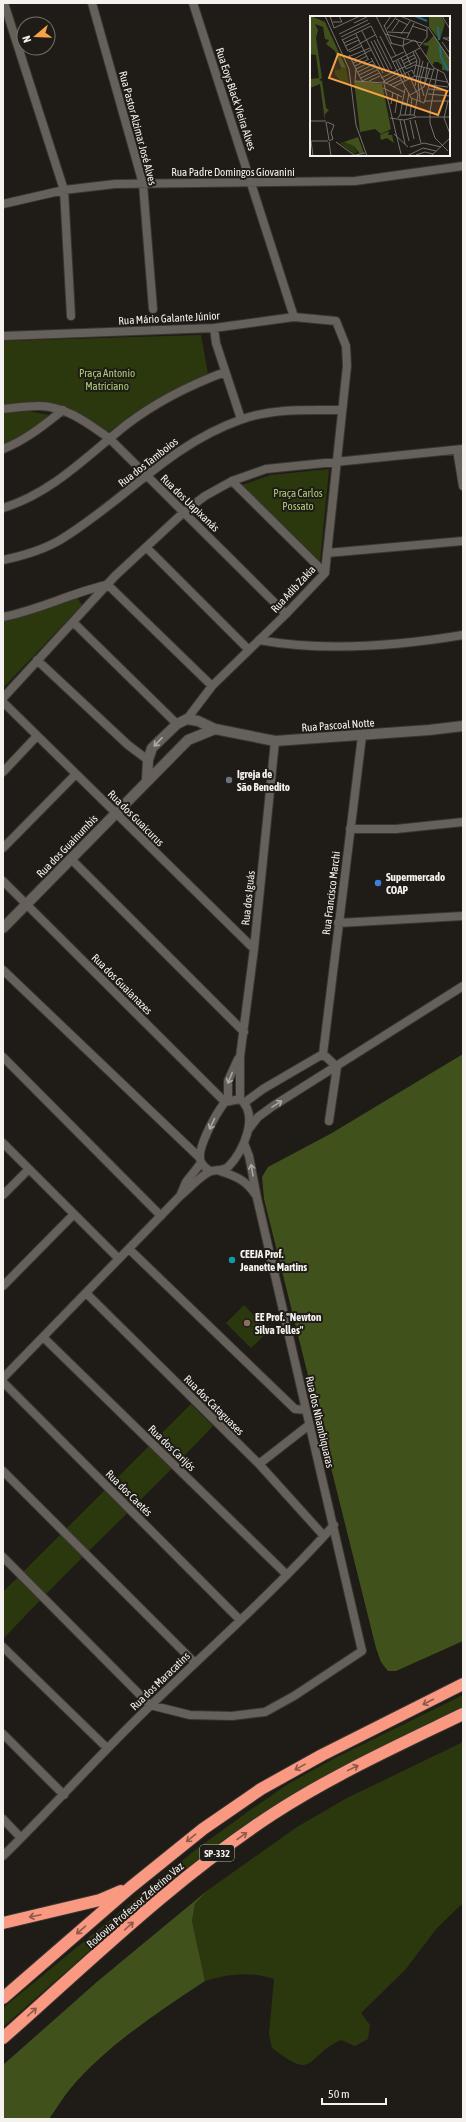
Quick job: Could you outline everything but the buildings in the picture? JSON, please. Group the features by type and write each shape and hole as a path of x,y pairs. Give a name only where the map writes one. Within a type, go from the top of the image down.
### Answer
{"highway":[{"name":"Rodovia Professor Zeferino Vaz","path":"3,1998 131,1887 202,1829 261,1789 322,1755 463,1684"},
{"name":"Rodovia Professor Zeferino Vaz","path":"3,2038 148,1909 214,1855 273,1814 336,1777 463,1714"},
{"path":"3,1923 100,1900 131,1887"}],"street":[{"path":"4,3 64,190 71,316"},
{"name":"Rua Pastor Alzimar José Alves","path":"92,3 143,184 153,309"},
{"name":"Rua Eoys Black Vieira Alves","path":"193,3 294,318"},
{"name":"Rua Padre Domingos Giovanini","path":"3,204 64,190 115,184 252,184 355,181 463,166"},
{"name":"Rua Mário Galante Júnior","path":"3,336 214,328 294,318 336,321"},
{"name":"Rua Adib Zakia","path":"182,722 212,686 286,614 325,573 347,366 346,346 336,321"},
{"path":"214,328 216,343 241,419"},
{"path":"3,508 46,488 92,454 127,424 157,404 200,382 225,372"},
{"name":"Rua dos Uapixanás","path":"3,409 39,406 63,410 88,422 110,438 146,476 185,511 286,614"},
{"path":"3,449 14,445 39,429 63,410"},
{"name":"Rua dos Tamboios","path":"3,560 26,555 59,541 106,510 180,449 213,431 241,419 282,411 342,410"},
{"path":"3,698 107,584 146,547 185,511 205,496 232,481 266,469 460,450 463,486"},
{"path":"232,481 325,573"},
{"path":"327,553 463,541"},
{"path":"146,547 249,650"},
{"path":"3,617 46,606 84,590 107,584"},
{"path":"107,584 212,686"},
{"path":"73,622 164,710 182,722 198,721 215,728"},
{"path":"259,640 276,644 330,646 418,642 463,635"},
{"path":"37,660 128,745 148,760"},
{"name":"Rua dos Guaicurus","path":"3,702 254,949"},
{"path":"147,781 148,760 152,748 182,722"},
{"name":"Rua Pascoal Notte","path":"215,728 275,741 362,736 463,726"},
{"name":"Rua dos Guainumbis","path":"3,928 188,740 215,728"},
{"path":"3,772 37,736"},
{"name":"Rua Francisco Marchi","path":"322,1054 362,736"},
{"name":"Rua dos Iguás","path":"248,1130 249,1115 242,1101 240,1057 254,949 275,741"},
{"path":"3,848 76,774"},
{"path":"350,829 396,828 463,822"},
{"path":"71,859 244,1032"},
{"name":"Rua dos Guaianazes","path":"3,881 227,1101"},
{"path":"338,923 463,916"},
{"path":"3,970 201,1160 210,1171 180,1196 3,1378"},
{"path":"220,1171 228,1168 244,1143 248,1130 258,1117 463,986"},
{"path":"180,1196 186,1182 201,1160 209,1129 217,1112 227,1101 242,1101 322,1054 337,1067"},
{"path":"3,1057 161,1216"},
{"name":"Rua dos Iguás","path":"227,1101 228,1081 240,1057"},
{"path":"329,1121 337,1067"},
{"path":"3,1143 119,1259"},
{"name":"Rua dos Nhambiquaras","path":"150,1705 190,1716 232,1716 265,1712 294,1696 362,1651 257,1198 249,1156 244,1143"},
{"path":"3,1195 29,1169"},
{"name":"Rua dos Nhambiquaras","path":"210,1171 220,1171 238,1177 250,1187 257,1198"},
{"path":"3,1286 74,1214"},
{"path":"130,1249 296,1409 306,1410"},
{"name":"Rua dos Cataguases","path":"86,1293 259,1464 324,1536"},
{"name":"Rua dos Carijós","path":"43,1337 286,1574"},
{"name":"Rua dos Caetés","path":"3,1382 240,1620"},
{"path":"259,1464 309,1425"},
{"path":"3,1471 195,1663"},
{"name":"Rua dos Maracatins","path":"3,1856 150,1705 240,1620 334,1525"},
{"path":"3,1557 150,1705"},
{"path":"3,1646 107,1748"},
{"path":"3,1734 64,1795"},
{"path":"3,1819 22,1838"}],"green space":[{"name":"Praça Antonio Matriciano","path":"201,335 208,374 182,385 156,399 132,414 109,432 81,415 59,406 35,404 3,406 3,341"},
{"path":"28,411 49,415 29,431 3,446 3,414"},
{"name":"Praça Carlos Possato","path":"329,469 320,562 242,485 271,475"},
{"path":"76,596 82,605 3,688 3,621 44,610"},
{"path":"463,1054 463,1641 396,1671 388,1671 381,1662 376,1648 264,1199 262,1177 268,1167 332,1133"},
{"path":"244,1305 269,1331 251,1348 226,1323"},
{"path":"191,1404 213,1426 4,1638 3,1592"},
{"path":"463,1695 463,1708 332,1773 282,1801 223,1841 191,1865 127,1918 3,2027 3,2008 194,1851 246,1813 288,1784 335,1758"},
{"path":"463,1742 463,1903 437,1928 405,1970 361,2013 370,2025 368,2039 355,2046 341,2040 329,2047 309,2063 303,2065 286,2058 272,2048 269,2034 274,1979 257,1975 240,1974 205,1981 192,1921 195,1904 208,1890 297,1827 347,1798"},
{"path":"208,1890 195,1904 192,1921 205,1981 133,2030 100,2058 70,2089 49,2119 3,2119 3,2065 98,1981"}],"place":[{"name":"Igreja de São Benedito","path":"229,780"},
{"name":"Supermercado COAP","path":"378,883"},
{"name":"CEEJA Prof. Jeanette Martins","path":"232,1260"},
{"name":"EE Prof. \"Newton Silva Telles\"","path":"247,1323"}]}
